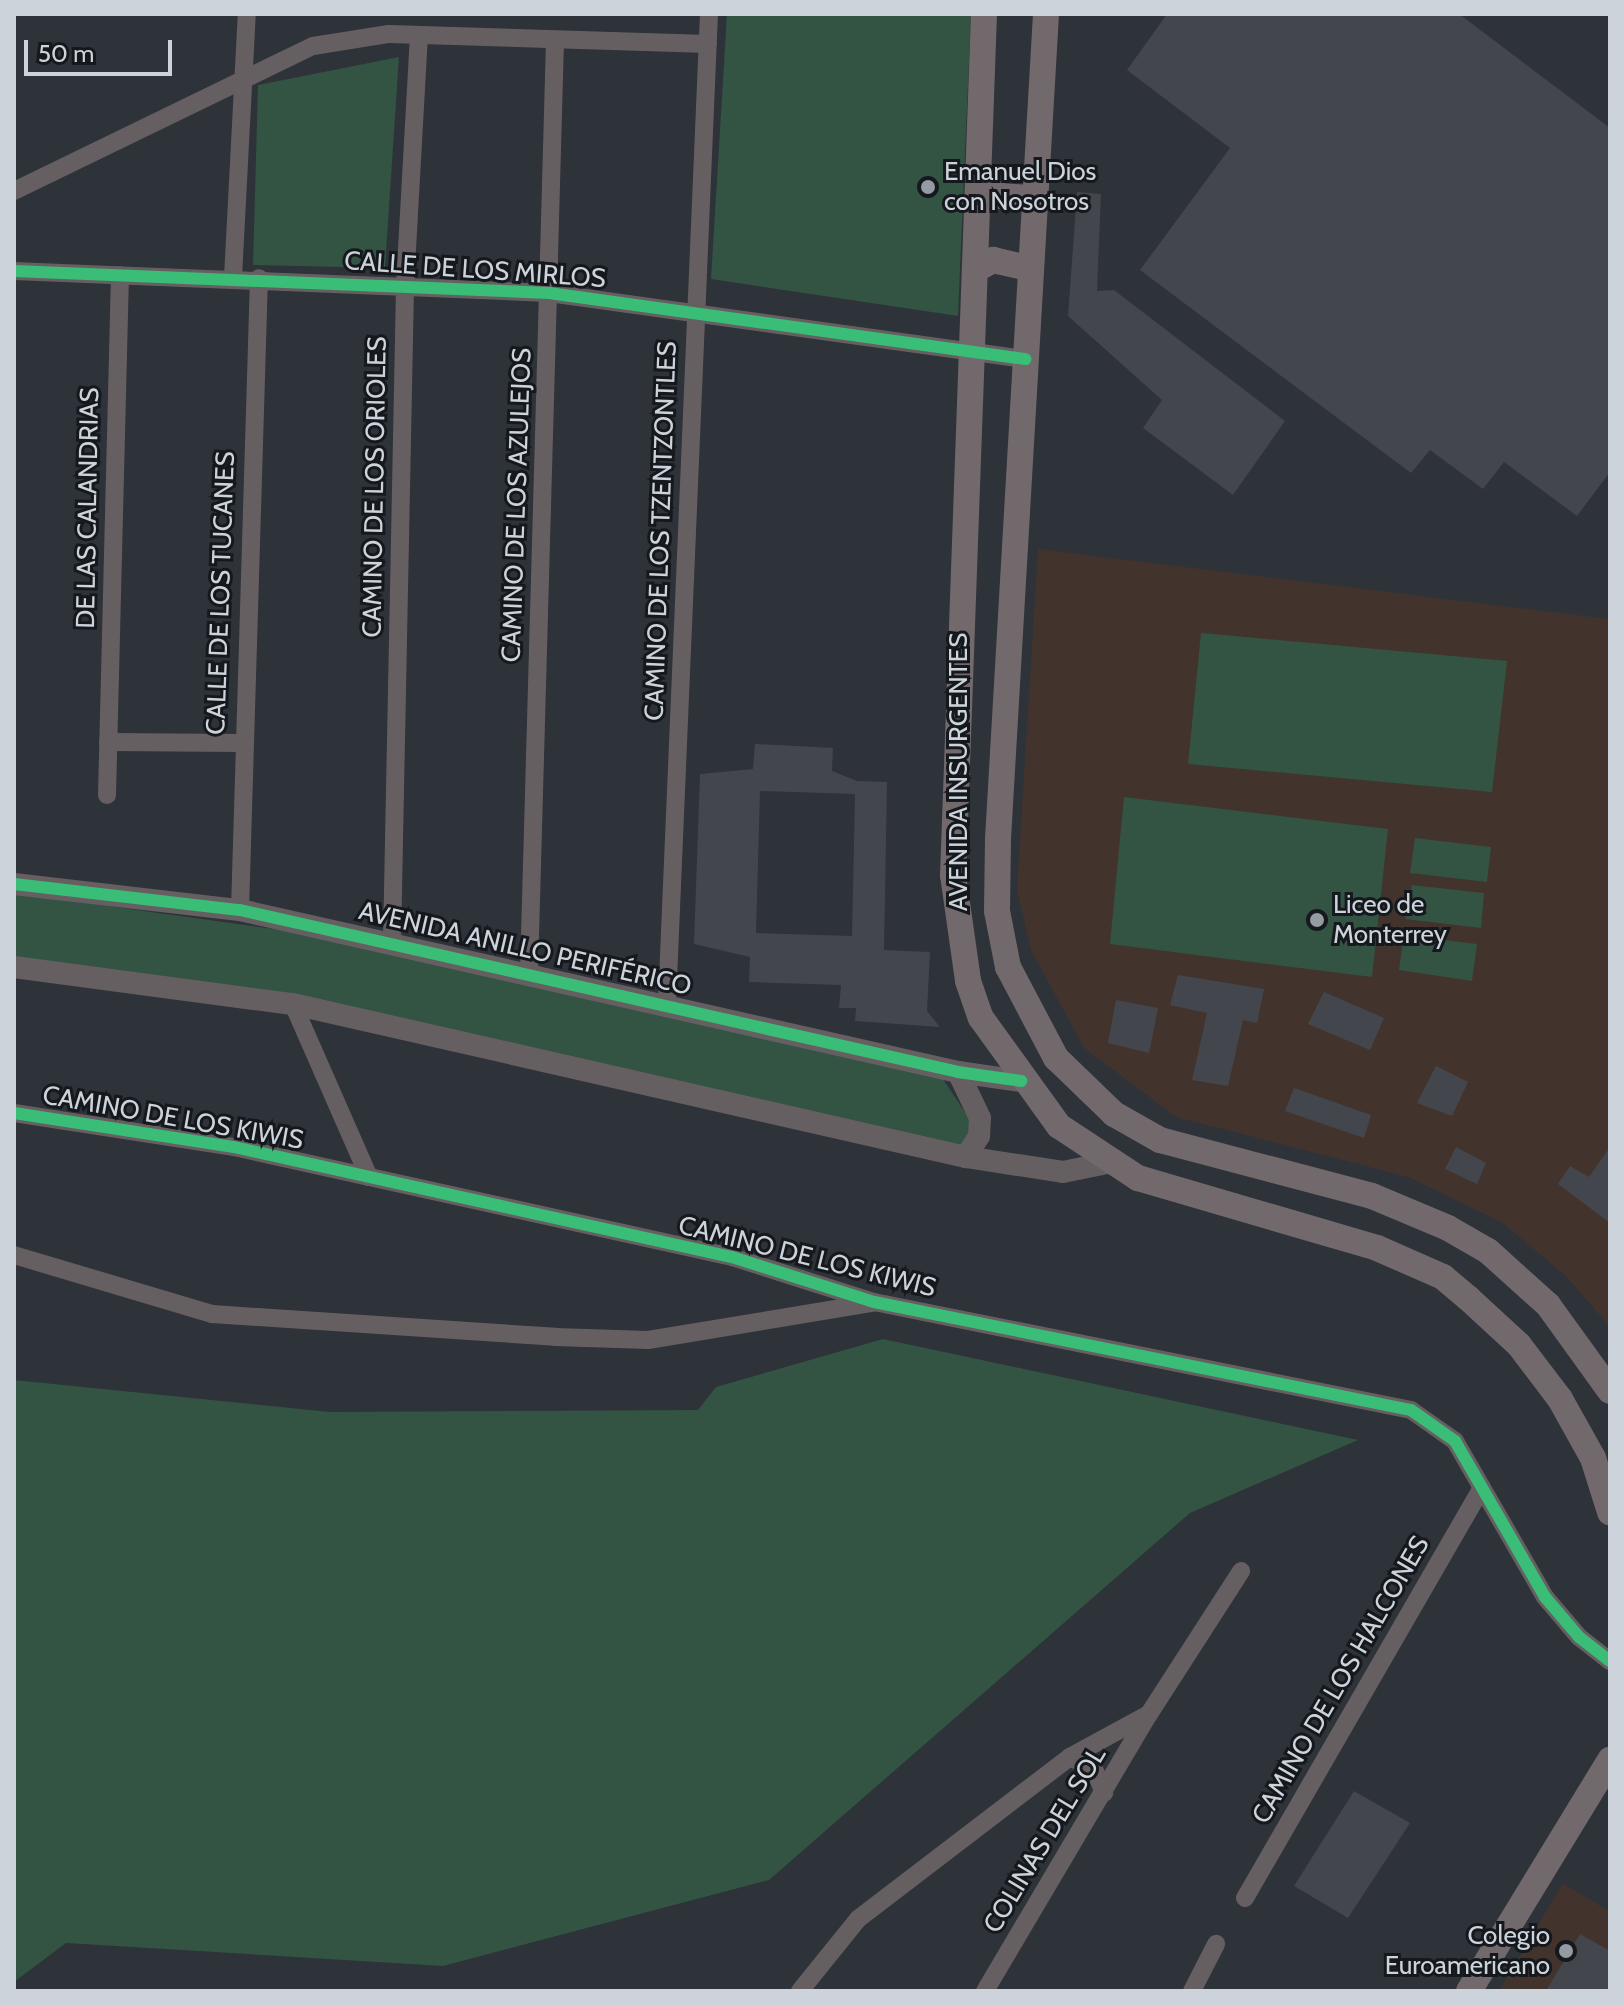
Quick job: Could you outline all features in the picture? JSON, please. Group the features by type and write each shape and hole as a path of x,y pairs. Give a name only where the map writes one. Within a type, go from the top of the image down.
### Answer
{"main road":[{"name":"AVENIDA INSURGENTES","path":"984,14 953,875 968,981 992,1043 1059,1126 1112,1162 1169,1192 1377,1248 1443,1277 1498,1322 1541,1372 1578,1426 1610,1512"},
{"name":"AVENIDA INSURGENTES","path":"1046,14 1009,588 997,911 1008,967 1032,1021 1056,1058 1114,1114 1160,1140 1372,1196 1488,1251 1573,1333 1610,1391"},
{"path":"980,184 1001,196 1033,198"},
{"path":"975,270 993,260 1028,268"},
{"path":"1469,1991 1610,1760"},
{"path":"1490,1991 1610,1793"}],"street":[{"path":"233,277 239,83 247,14"},
{"name":"CAMINO DE LOS TZENTZONTLES","path":"667,1003 709,14"},
{"path":"14,191 313,46 419,35 708,44"},
{"name":"CAMINO DE LOS ORIOLES","path":"392,941 405,285 419,35"},
{"name":"CAMINO DE LOS AZULEJOS","path":"529,972 555,40"},
{"name":"CALLE DE LOS MIRLOS","path":"14,271 259,278 549,293 1025,359"},
{"name":"DE LAS CALANDRIAS","path":"107,795 120,275"},
{"name":"CALLE DE LOS TUCANES","path":"240,910 241,743 259,278"},
{"path":"108,742 241,743"},
{"name":"AVENIDA ANILLO PERIFÉRICO","path":"14,884 240,910 667,1003 958,1072 1021,1081"},
{"path":"14,967 293,1004 966,1157 1063,1172 1112,1162"},
{"path":"293,1004 369,1177"},
{"path":"958,1072 980,1118 979,1136 966,1157"},
{"name":"CAMINO DE LOS KIWIS","path":"14,1113 234,1147 732,1257 874,1302 1411,1410 1455,1441 1558,1615 1610,1661"},
{"name":"CAMINO DE LOS KIWIS","path":"14,1255 212,1314 598,1339 694,1335 874,1302"},
{"name":"CAMINO DE LOS HALCONES","path":"1245,1898 1482,1487"},
{"name":"COLINAS DEL SOL","path":"985,1991 1149,1714 1241,1571"},
{"path":"800,1991 858,1919 1070,1757 1149,1714"},
{"path":"1070,1757 1094,1769 1104,1793"},
{"path":"1192,1991 1216,1944"}],"shaded area":[{"name":"Liceo de Monterrey","path":"1038,549 1610,619 1610,1327 1566,1276 1503,1223 1408,1177 1176,1117 1084,1048 1031,950 1017,890"},
{"name":"Colegio Euroamericano","path":"1563,1883 1610,1912 1610,1991 1499,1991"}],"green space":[{"path":"727,14 971,14 958,316 711,279"},
{"path":"399,57 385,268 253,265 258,85"},
{"path":"1201,633 1507,661 1492,792 1188,764"},
{"path":"1124,797 1388,829 1372,977 1110,944"},
{"path":"1415,838 1491,847 1487,882 1410,873"},
{"path":"1412,885 1484,893 1481,928 1405,919"},
{"path":"14,893 295,932 943,1079 974,1126 962,1148 324,1000 14,957"},
{"path":"1404,935 1477,944 1472,981 1399,970"},
{"path":"883,1339 1358,1440 1190,1513 769,1880 443,1966 66,1943 14,1982 14,1380 330,1412 698,1410 716,1387"}],"building":[{"path":"1167,14 1459,14 1610,128 1610,472 1577,516 1504,462 1483,489 1430,450 1411,473 1140,270 1230,148 1127,70"},
{"path":"1077,192 1101,194 1097,291 1114,290 1285,421 1233,495 1143,428 1162,400 1068,316"},
{"path":"755,744 833,748 832,771 857,781 887,782 884,950 930,952 927,1011 940,1027 855,1021 856,1008 839,1008 841,985 749,982 750,957 694,944 700,774 753,769","holes":["760,791 855,794 852,936 756,933"]},
{"path":"1178,975 1264,989 1257,1023 1243,1020 1228,1086 1192,1080 1207,1013 1170,1005"},
{"path":"1324,992 1384,1018 1370,1050 1308,1024"},
{"path":"1116,1000 1158,1008 1149,1053 1108,1043"},
{"path":"1436,1066 1468,1082 1452,1116 1417,1103"},
{"path":"1294,1088 1371,1115 1364,1138 1285,1111"},
{"path":"1456,1147 1486,1163 1477,1184 1445,1169"},
{"path":"1610,1147 1610,1223 1558,1184 1570,1166 1589,1177"},
{"path":"1354,1791 1410,1823 1348,1918 1294,1886"},
{"path":"1580,1934 1610,1951 1610,1991 1546,1991"}],"cycle path":[{"path":"14,271 549,293 1025,359"},
{"path":"14,884 240,910 958,1072 1021,1081"},
{"path":"14,1113 234,1147 732,1257 874,1302 1411,1410 1455,1441 1545,1597 1579,1637 1610,1661"}],"place":[{"name":"Emanuel Dios con Nosotros","path":"928,187"},
{"name":"Liceo de Monterrey","path":"1317,920"},
{"name":"Colegio Euroamericano","path":"1566,1951"}]}
